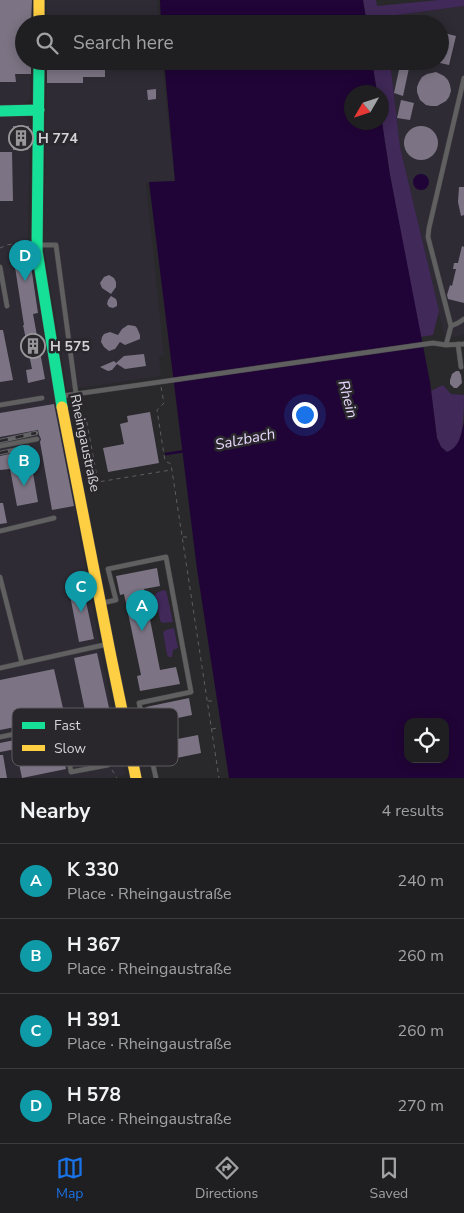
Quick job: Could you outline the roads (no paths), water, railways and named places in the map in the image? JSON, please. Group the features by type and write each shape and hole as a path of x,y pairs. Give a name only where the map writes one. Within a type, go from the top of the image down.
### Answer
{"street":[{"path":"39,0 39,15"},
{"name":"Rheingaustraße","path":"39,70 39,110 32,243 121,708"},
{"path":"0,111 39,110"}],"lane":[{"path":"446,346 451,326 430,245 428,228 464,78"},
{"path":"32,243 56,245 76,394"},
{"path":"0,266 7,306"},
{"path":"451,326 464,319"},
{"path":"60,396 433,343 446,346 464,344"},
{"path":"458,344 461,367"},
{"path":"0,405 42,398"},
{"path":"0,446 37,439"},
{"path":"0,531 54,518"},
{"path":"100,604 116,600 108,569 166,557 191,692 139,703 140,708"},
{"path":"0,577 22,663"},
{"path":"0,668 108,644"},
{"path":"70,766 71,772 103,766"}],"water":[{"path":"160,0 363,0 366,15 161,15"},
{"name":"Rhein","path":"165,70 373,70 376,85 344,85 344,130 383,130 390,175 430,382 437,438 441,447 447,452 455,447 461,435 464,422 464,778 229,778 197,569 149,182 175,181"},
{"path":"421,174 427,176 429,182 427,188 421,190 415,188 413,182 415,176"}],"waterway":[{"name":"Salzbach","path":"166,454 185,451"}],"railway":[{"path":"0,441 36,433"},
{"path":"0,453 28,447"}],"place":[{"name":"H 774","path":"21,138"},
{"name":"H 578","path":"25,281"},
{"name":"H 575","path":"33,346"},
{"name":"H 367","path":"24,486"},
{"name":"H 391","path":"81,612"},
{"name":"K 330","path":"142,631"}]}
